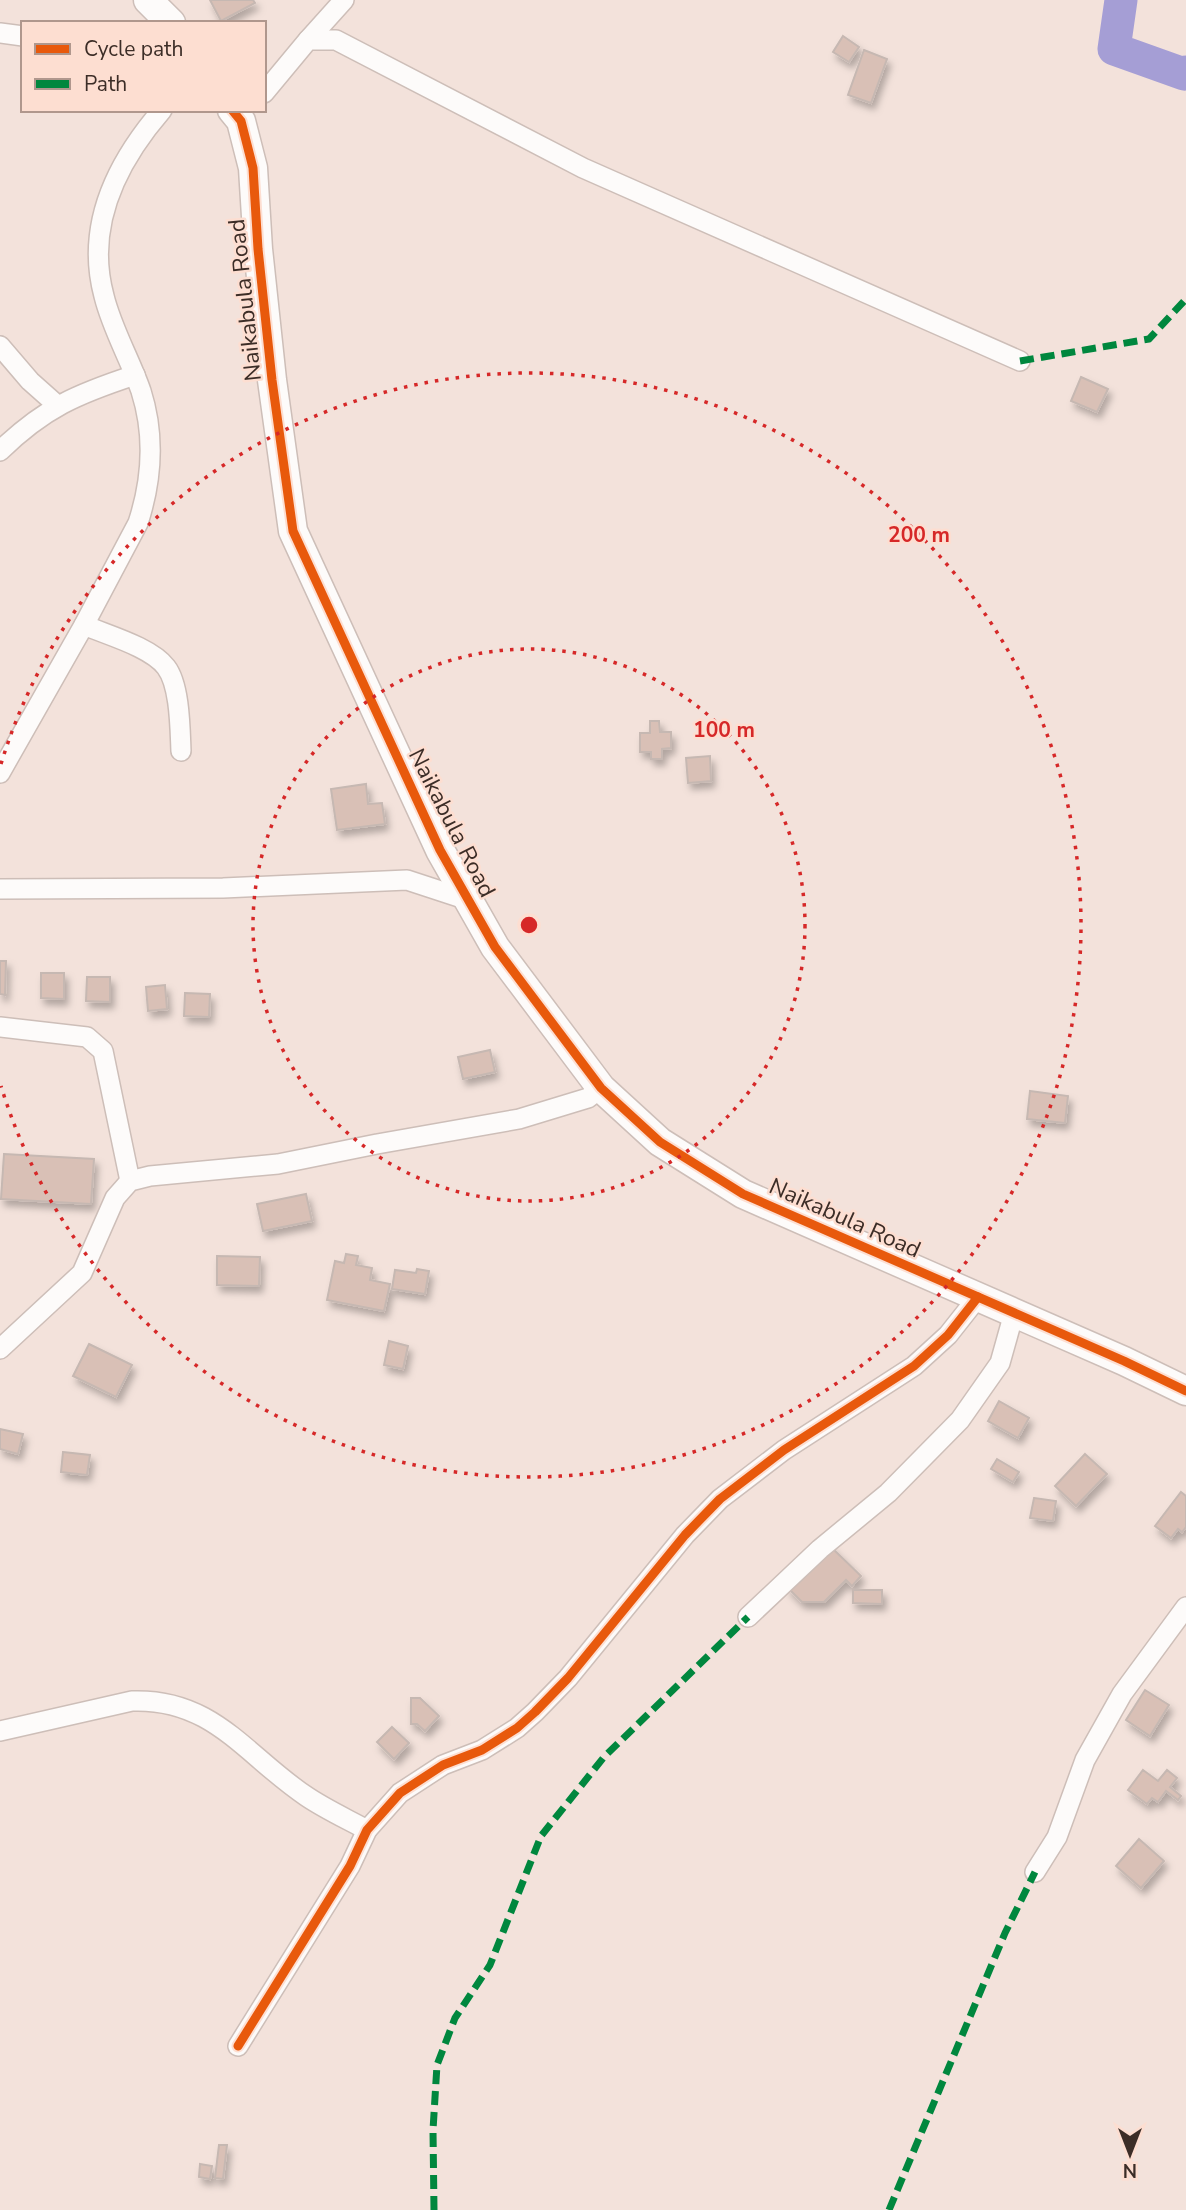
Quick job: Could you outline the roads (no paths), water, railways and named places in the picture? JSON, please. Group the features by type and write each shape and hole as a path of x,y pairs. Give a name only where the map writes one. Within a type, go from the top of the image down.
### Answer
{"street":[{"path":"148,0 169,21"},
{"path":"266,91 344,0"},
{"path":"0,33 21,36"},
{"path":"308,40 336,40 583,169 1020,361"},
{"path":"0,773 138,523 147,492 151,459 149,424 135,375 103,294 99,272 99,236 116,177 138,140 161,112"},
{"name":"Naikabula Road","path":"241,114 253,168 268,340 293,531 440,850 495,947 601,1088 660,1142 743,1195 1124,1361 1186,1391"},
{"path":"0,346 30,381 57,405"},
{"path":"0,452 31,422 57,405 135,375"},
{"path":"84,625 134,646 165,666 174,682 181,751"},
{"path":"0,889 223,888 407,880 468,900"},
{"path":"0,1027 87,1037 103,1051 131,1181"},
{"path":"0,1349 82,1273 115,1198 131,1181 149,1176 278,1164 377,1143 519,1119 588,1098 601,1088"},
{"path":"238,2046 350,1866 367,1830 400,1793 443,1765 482,1750 508,1734 535,1712 568,1678 685,1535 720,1499 772,1458 914,1366 947,1335 978,1297"},
{"path":"748,1617 820,1549 888,1493 960,1420 1000,1363 1014,1313"},
{"path":"1035,1872 1057,1837 1084,1760 1122,1694 1186,1607"},
{"path":"0,1731 132,1701 166,1702 182,1706 210,1720 306,1796 367,1830"}],"waterway":[{"path":"1121,0 1114,49 1184,74 1186,72"}]}
